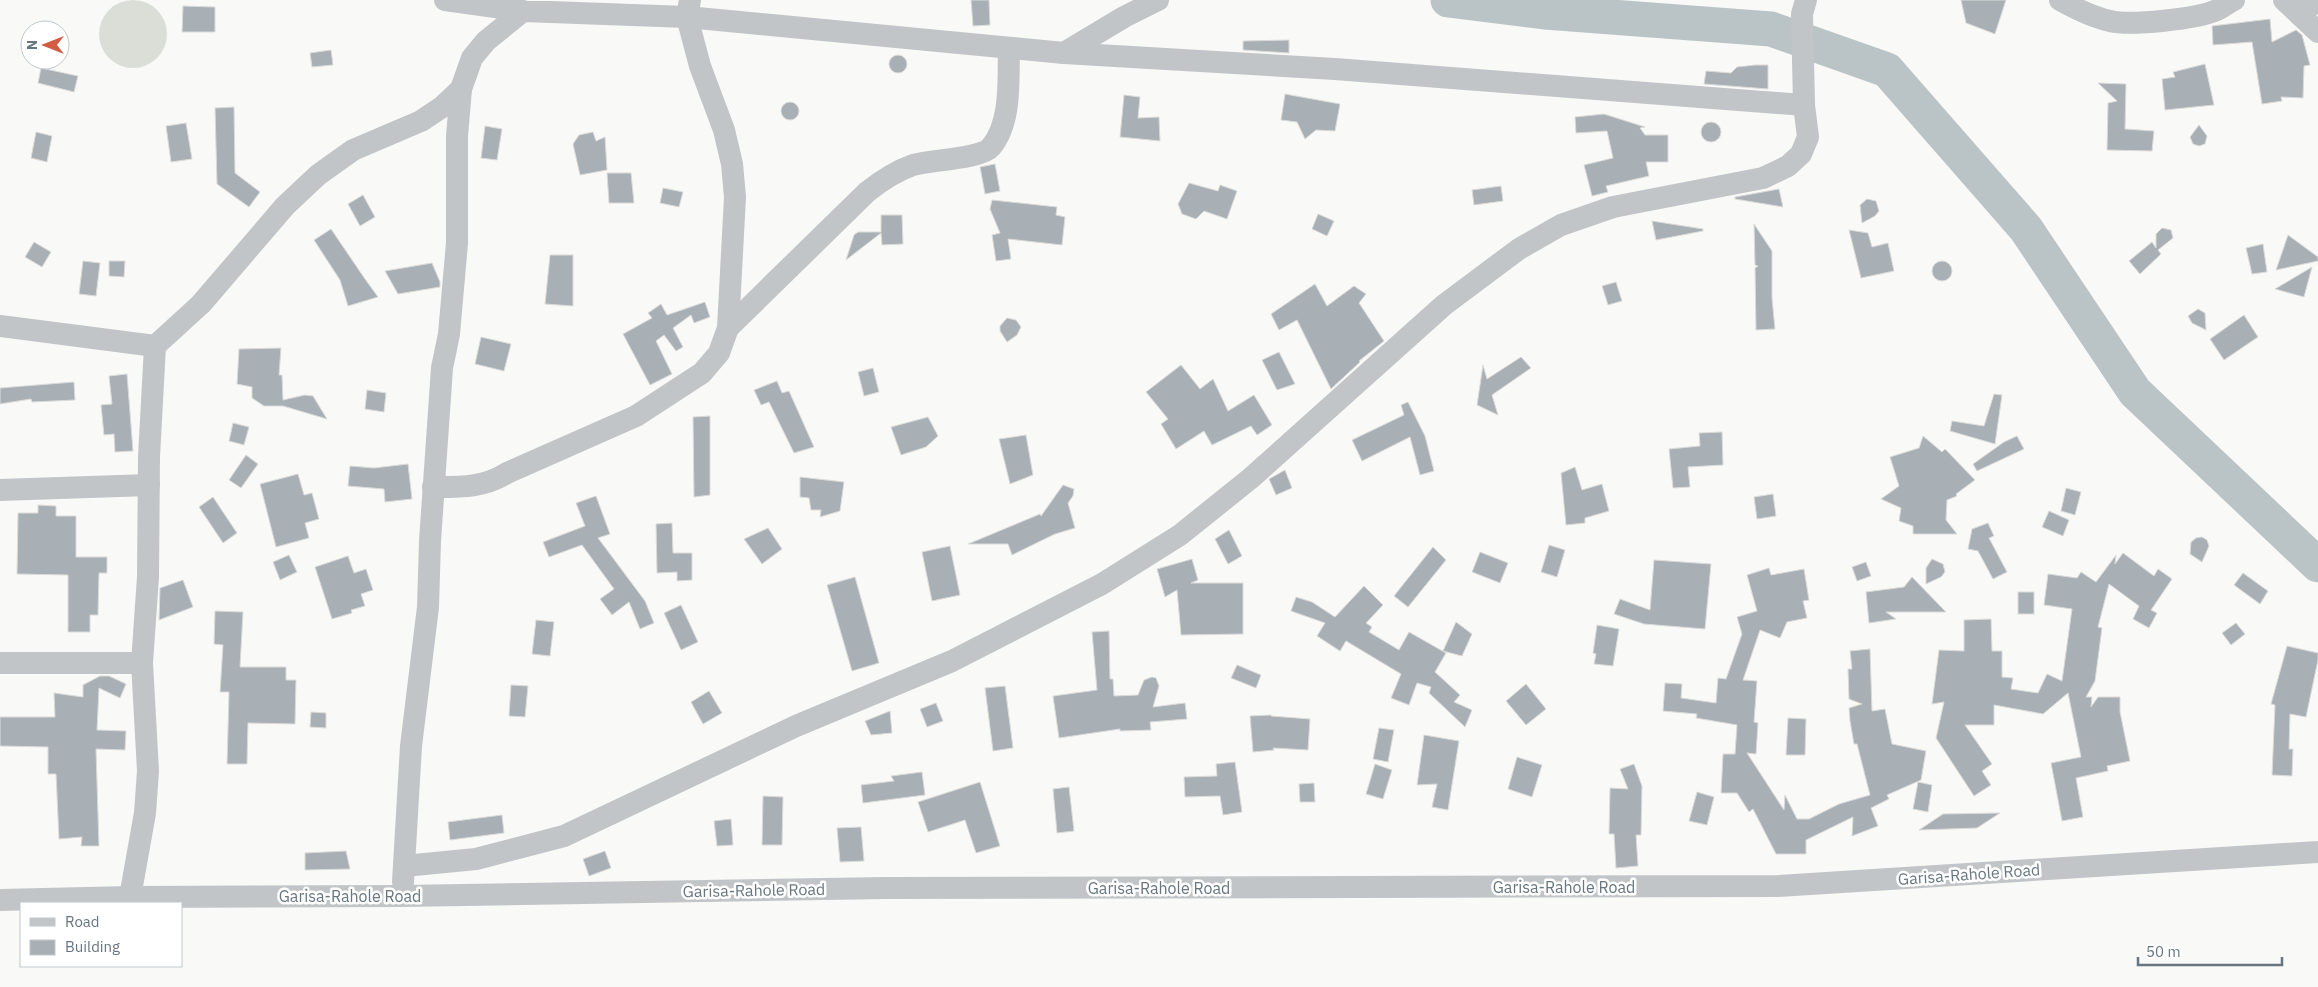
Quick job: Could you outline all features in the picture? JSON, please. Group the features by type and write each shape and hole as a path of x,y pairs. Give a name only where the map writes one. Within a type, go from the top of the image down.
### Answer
{"street":[{"path":"445,0 523,10 688,8 1009,48 1064,53 1335,69 1804,105"},
{"path":"1064,53 1124,17 1158,0"},
{"path":"404,866 476,859 564,836 796,726 952,661 1102,584 1180,535 1251,478 1444,305 1519,249 1561,225 1613,208 1763,178 1788,166 1801,154 1808,137 1804,105 1802,14 1806,0"},
{"path":"2060,0 2081,12 2112,22 2144,23 2216,11 2234,0"},
{"path":"2317,0 2292,8 2318,32"},
{"path":"433,487 472,486 492,482 507,473 636,416 702,374 719,353 728,328 735,197 732,164 724,130 700,66 688,8"},
{"path":"402,896 411,746 428,607 433,487 442,368 449,334 457,243 457,136 461,89 472,58 486,40 523,10"},
{"path":"728,328 868,192 889,175 915,165 971,156 990,149 999,133 1005,113 1009,48"},
{"path":"130,897 145,813 148,771 142,663 148,577 149,485 155,346 201,304 285,206 318,175 353,150 421,121 442,107 461,89"},
{"path":"0,326 155,346"},
{"path":"0,490 149,485"},
{"path":"0,663 142,663"},
{"name":"Garisa-Rahole Road","path":"0,900 886,888 1778,886 2318,852"}],"shaded area":[{"path":"126,0 140,0 152,5 162,15 167,27 167,41 162,53 152,63 140,68 126,68 114,63 104,53 99,41 99,27 104,15 114,5"}],"building":[{"path":"971,0 989,0 990,25 973,26"},
{"path":"1961,0 2006,0 1995,34 1966,23"},
{"path":"183,6 215,7 215,32 182,32"},
{"path":"2270,19 2272,42 2296,30 2302,35 2310,65 2304,66 2303,98 2281,97 2282,101 2262,104 2252,42 2213,45 2212,26"},
{"path":"1289,40 1289,53 1243,50 1243,41"},
{"path":"331,50 333,65 312,67 310,53"},
{"path":"898,55 904,58 907,64 904,70 898,73 892,70 889,64 892,58"},
{"path":"2205,64 2214,105 2165,110 2162,79 2175,77 2173,72"},
{"path":"1768,65 1768,89 1704,84 1706,71 1731,73 1737,67"},
{"path":"41,70 50,70 78,76 74,92 38,83"},
{"path":"2098,83 2126,84 2125,129 2154,131 2152,151 2107,150 2108,103 2117,101"},
{"path":"1285,94 1340,104 1335,131 1316,130 1305,139 1297,122 1281,120"},
{"path":"1124,95 1140,97 1138,118 1159,117 1160,141 1120,137"},
{"path":"786,102 794,102 799,107 797,118 786,120 781,115 781,107"},
{"path":"234,107 235,173 260,192 249,207 217,184 215,108"},
{"path":"1604,114 1645,127 1640,128 1645,135 1668,135 1668,162 1646,162 1649,176 1606,186 1608,192 1592,196 1584,165 1613,158 1607,131 1576,133 1575,117"},
{"path":"1711,122 1718,125 1721,132 1718,139 1711,142 1704,139 1701,132 1704,125"},
{"path":"186,123 192,159 171,162 166,126"},
{"path":"2199,125 2207,136 2205,144 2199,146 2193,144 2190,137"},
{"path":"485,126 502,129 497,160 481,158"},
{"path":"36,132 52,136 47,162 31,158"},
{"path":"593,132 596,141 605,137 607,170 580,175 573,144 579,135"},
{"path":"995,164 1000,191 985,194 980,167"},
{"path":"607,173 631,173 634,203 609,203"},
{"path":"1189,183 1218,191 1220,185 1237,191 1227,219 1204,211 1196,219 1182,214 1178,204"},
{"path":"1501,186 1503,201 1474,205 1472,190"},
{"path":"663,188 683,192 679,207 660,203"},
{"path":"1779,189 1783,207 1735,199 1735,197"},
{"path":"363,195 375,217 360,226 348,204"},
{"path":"1867,199 1876,201 1879,211 1875,216 1862,223 1860,205"},
{"path":"992,200 1057,207 1056,215 1065,217 1062,245 1008,239 1011,259 996,261 992,235 1000,233 990,209"},
{"path":"1318,214 1334,221 1327,236 1312,229"},
{"path":"881,215 902,215 903,244 882,245 881,233 846,260 854,235 858,232 881,232"},
{"path":"1652,221 1703,229 1703,231 1656,240"},
{"path":"1754,224 1772,251 1772,298 1775,329 1756,330 1755,268 1758,266 1755,265"},
{"path":"2162,228 2171,230 2173,238 2158,250 2161,254 2140,274 2129,261 2152,242 2156,248 2156,234"},
{"path":"331,229 378,297 348,306 340,280 314,240"},
{"path":"1849,230 1868,233 1872,247 1888,243 1894,271 1861,278"},
{"path":"2288,235 2318,257 2318,261 2276,270"},
{"path":"34,242 51,252 42,267 25,257"},
{"path":"2263,244 2267,272 2252,274 2246,248"},
{"path":"550,255 573,255 573,306 545,304"},
{"path":"83,261 100,263 96,296 79,294"},
{"path":"109,261 125,261 124,277 109,276"},
{"path":"1942,261 1949,264 1952,271 1949,278 1942,281 1935,278 1932,271 1935,264"},
{"path":"432,263 440,282 440,287 398,294 385,271"},
{"path":"2312,267 2304,297 2275,289"},
{"path":"1616,282 1622,301 1608,305 1602,286"},
{"path":"1315,284 1327,306 1354,286 1366,294 1359,303 1384,341 1359,361 1331,389 1297,320 1279,330 1271,314"},
{"path":"705,302 710,317 694,323 691,315 673,328 683,347 676,351 664,335 656,341 672,374 650,385 623,334 652,318 648,313 661,304 667,315"},
{"path":"2198,309 2205,313 2206,330 2192,323 2188,316"},
{"path":"2244,315 2258,337 2224,360 2210,339"},
{"path":"1007,318 1016,320 1021,327 1017,335 1007,342 1000,331 1000,326"},
{"path":"481,337 511,344 504,371 475,364"},
{"path":"281,348 279,375 282,375 283,400 305,395 313,396 327,419 283,406 264,406 252,398 252,387 237,384 239,349"},
{"path":"1279,352 1295,384 1277,390 1262,360"},
{"path":"1521,357 1531,368 1492,395 1498,415 1477,405 1483,365 1487,379"},
{"path":"1181,365 1200,389 1213,379 1228,411 1254,395 1272,425 1257,435 1251,426 1212,445 1204,431 1176,449 1161,424 1168,419 1146,392"},
{"path":"873,368 879,392 864,396 858,372"},
{"path":"127,374 133,451 115,452 114,434 104,435 101,405 112,404 109,376"},
{"path":"777,381 782,393 789,391 814,447 794,453 769,402 761,405 754,390"},
{"path":"74,382 75,400 32,402 31,399 0,404 0,388"},
{"path":"367,390 386,393 384,412 365,409"},
{"path":"1994,394 2002,395 1995,444 1950,431 1952,421 1984,426"},
{"path":"1408,402 1425,436 1434,471 1420,475 1410,437 1362,461 1352,440 1404,415 1401,405"},
{"path":"710,416 710,495 694,497 693,417"},
{"path":"928,417 938,436 926,447 901,455 891,427"},
{"path":"233,423 249,427 244,445 229,441"},
{"path":"1722,432 1723,465 1688,467 1690,487 1673,488 1669,449 1700,446 1699,433"},
{"path":"1026,435 1033,475 1010,484 999,439"},
{"path":"1923,436 1942,452 1945,449 1975,480 1956,494 1957,496 1947,500 1946,520 1957,534 1913,534 1913,526 1899,521 1901,508 1881,499 1899,486 1890,457 1919,448"},
{"path":"2017,436 2024,449 1977,471 1973,464 2004,442"},
{"path":"246,455 258,464 241,488 229,480"},
{"path":"408,464 412,499 385,502 384,489 348,486 350,466 374,468"},
{"path":"1575,467 1582,490 1602,484 1609,511 1585,518 1585,523 1566,525 1561,473"},
{"path":"1285,470 1292,488 1276,495 1269,479"},
{"path":"298,474 304,495 312,493 319,519 305,523 309,538 276,547 260,484"},
{"path":"800,477 844,482 840,511 820,517 821,510 811,510 809,498 800,497"},
{"path":"1063,485 1074,489 1073,496 1068,503 1075,528 1055,534 1012,555 1008,544 968,544 1040,514 1041,516"},
{"path":"2066,488 2081,492 2075,515 2061,511"},
{"path":"1773,494 1776,516 1757,519 1754,497"},
{"path":"596,496 610,534 598,538 645,601 654,623 640,629 629,602 612,615 600,599 614,589 582,545 549,557 543,542 585,526 576,503"},
{"path":"213,497 237,533 223,543 199,507"},
{"path":"38,505 56,506 56,516 76,516 76,557 107,557 107,573 99,573 98,615 90,615 90,632 68,632 68,575 17,574 18,513 38,513"},
{"path":"2049,511 2069,520 2063,536 2042,527"},
{"path":"672,523 673,553 692,553 692,580 677,581 677,572 657,573 656,524"},
{"path":"1988,523 1994,536 1989,538 2007,572 1993,579 1978,551 1968,549 1972,529"},
{"path":"768,528 782,549 762,564 744,539"},
{"path":"1229,530 1242,556 1228,564 1215,539"},
{"path":"2202,537 2207,540 2209,546 2202,562 2190,554 2191,542 2196,538"},
{"path":"1549,545 1565,550 1557,577 1541,572"},
{"path":"950,546 960,595 932,601 922,552"},
{"path":"1433,547 1446,560 1408,607 1394,596"},
{"path":"1480,552 1508,563 1500,583 1472,572"},
{"path":"2123,553 2154,576 2158,569 2172,579 2151,610 2157,613 2149,628 2133,619 2139,606 2109,584 2098,627 2102,628 2095,681 2086,697 2092,697 2091,707 2098,697 2120,697 2120,712 2130,761 2107,766 2108,771 2076,778 2083,817 2062,821 2051,763 2081,757 2068,693 2043,714 1994,705 1994,725 1965,725 1992,764 1982,771 1991,785 1974,796 1936,738 1944,702 1932,704 1939,650 1964,651 1964,620 1991,619 1992,651 2002,651 2002,677 2013,678 2011,689 2038,693 2047,674 2062,681 2072,609 2044,605 2048,574 2077,578 2081,572 2096,582 2116,555 2115,564"},
{"path":"289,555 297,572 280,580 273,562"},
{"path":"348,556 354,573 366,569 373,590 361,594 365,606 351,610 352,613 332,619 315,567"},
{"path":"1192,559 1198,580 1191,583 1243,583 1243,634 1181,635 1177,590 1165,597 1157,569"},
{"path":"1932,559 1943,564 1945,572 1941,577 1926,584 1926,568"},
{"path":"1654,560 1711,564 1705,629 1644,624 1614,614 1620,599 1650,610"},
{"path":"1866,562 1871,576 1857,581 1852,567"},
{"path":"1769,568 1771,575 1804,569 1809,600 1803,601 1807,618 1787,622 1780,638 1760,630 1743,680 1757,681 1754,722 1758,723 1756,754 1747,753 1784,810 1785,795 1797,819 1809,819 1839,804 1870,795 1857,744 1854,744 1850,721 1849,708 1862,704 1849,699 1848,669 1852,669 1850,651 1870,649 1872,711 1885,709 1892,744 1926,751 1921,780 1887,795 1889,799 1871,808 1878,826 1852,836 1853,817 1806,840 1806,854 1776,854 1753,809 1749,812 1737,793 1721,793 1723,754 1735,754 1737,725 1696,718 1697,714 1663,711 1665,683 1682,684 1681,698 1716,703 1718,678 1726,679 1742,634 1737,617 1757,611 1747,575"},
{"path":"2243,573 2268,591 2260,604 2234,585"},
{"path":"855,577 879,663 852,671 827,585"},
{"path":"1912,577 1946,612 1886,612 1896,619 1869,623 1866,592 1904,587"},
{"path":"183,580 193,607 159,620 160,588"},
{"path":"1364,586 1383,605 1366,623 1372,627 1369,632 1399,650 1409,632 1446,653 1435,672 1460,695 1454,702 1472,710 1465,727 1429,693 1431,687 1417,683 1409,705 1391,698 1401,674 1346,641 1340,651 1317,636 1325,623 1291,611 1296,597 1312,602 1335,617"},
{"path":"2018,592 2034,592 2034,614 2018,614"},
{"path":"681,605 698,642 681,650 664,613"},
{"path":"215,611 243,612 240,667 286,667 286,680 296,680 295,724 248,723 247,764 227,764 229,692 220,692 223,645 214,644"},
{"path":"536,620 554,622 550,656 532,654"},
{"path":"1456,622 1472,634 1462,656 1443,651"},
{"path":"2236,623 2245,634 2231,645 2222,633"},
{"path":"1597,625 1619,629 1613,666 1594,664 1596,654 1593,653"},
{"path":"1109,631 1110,679 1113,679 1114,696 1138,695 1144,680 1152,677 1156,678 1159,686 1153,707 1185,703 1187,719 1150,722 1151,730 1120,731 1120,729 1059,738 1053,696 1097,690 1092,632"},
{"path":"2287,646 2318,653 2306,717 2290,714 2289,749 2293,749 2292,776 2272,775 2275,705 2271,704"},
{"path":"1237,665 1261,675 1256,688 1231,678"},
{"path":"100,676 109,676 126,684 120,698 99,688 97,730 126,731 125,750 96,749 99,846 81,846 82,837 59,839 56,774 48,774 48,747 0,746 0,717 55,717 54,693 83,697 83,685"},
{"path":"1526,684 1546,709 1526,725 1506,701"},
{"path":"511,685 528,686 525,717 509,716"},
{"path":"1005,686 1013,748 993,751 985,688"},
{"path":"709,691 722,713 703,724 691,702"},
{"path":"936,703 943,721 927,727 920,709"},
{"path":"890,711 892,733 871,735 865,721"},
{"path":"311,712 326,713 326,728 310,727"},
{"path":"1271,715 1310,719 1308,750 1273,748 1274,750 1253,752 1250,716"},
{"path":"1788,718 1806,719 1805,755 1786,755"},
{"path":"1379,728 1394,730 1388,762 1373,759"},
{"path":"1424,735 1459,741 1448,810 1432,807 1437,784 1417,785"},
{"path":"1517,757 1542,765 1532,797 1508,789"},
{"path":"1235,762 1242,812 1223,815 1220,796 1185,797 1184,777 1217,776 1216,764"},
{"path":"1375,764 1392,770 1383,799 1366,794"},
{"path":"1634,764 1642,786 1641,835 1636,835 1638,866 1616,868 1614,834 1609,834 1610,788 1628,789 1620,769"},
{"path":"922,772 925,795 863,803 861,785 894,781 891,776"},
{"path":"980,782 1000,846 976,853 965,820 928,832 918,802"},
{"path":"1918,782 1932,785 1928,812 1913,809"},
{"path":"1314,783 1315,802 1300,802 1299,784"},
{"path":"1069,787 1074,831 1057,833 1053,789"},
{"path":"1697,792 1714,797 1707,825 1689,821"},
{"path":"763,796 783,797 782,845 762,845"},
{"path":"2000,813 1977,828 1919,830 1943,814"},
{"path":"502,815 504,833 450,840 448,822"},
{"path":"731,819 733,845 717,846 714,821"},
{"path":"861,827 864,861 840,862 837,828"},
{"path":"346,851 350,869 305,870 305,853"},
{"path":"605,851 611,868 589,876 583,859"}],"waterway":[{"path":"1448,0 1545,12 1771,29 1887,70 2026,229 2135,392 2318,565"}]}
